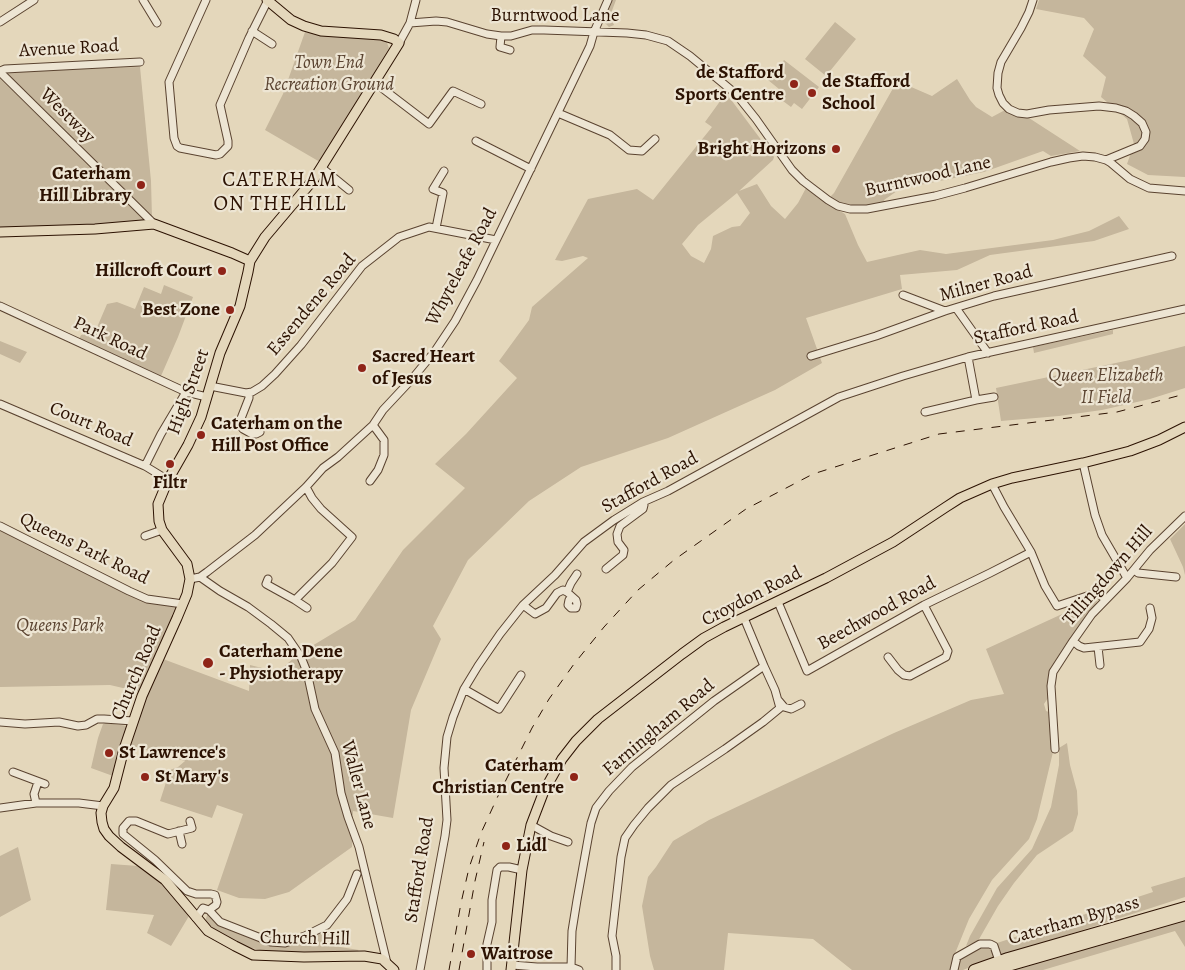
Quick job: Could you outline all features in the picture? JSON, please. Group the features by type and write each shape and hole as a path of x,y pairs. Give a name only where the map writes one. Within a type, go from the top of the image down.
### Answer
{"highway":[{"name":"Caterham Bypass","path":"996,966 1185,907"},
{"name":"Caterham Bypass","path":"974,970 996,966 1185,915"}],"main road":[{"path":"267,0 292,20 304,26 321,31 388,36 399,43"},
{"name":"High Street","path":"195,578 162,530 159,521 158,504 168,480 197,428 220,353 240,306 250,262 265,237 322,168 399,43"},
{"path":"0,232 95,229 154,224 232,253 250,262"},
{"name":"Croydon Road","path":"511,968 522,870 531,825 544,791 562,759 576,741 624,699 704,638 826,578 893,542 960,498 992,484 1012,478 1130,451 1159,440 1185,427"},
{"name":"Church Road","path":"103,806 114,788 123,752 146,687 195,578"},
{"name":"Church Hill","path":"103,806 102,822 109,836 165,880 208,931 253,955 296,957 364,956 382,959 390,967"}],"street":[{"path":"0,22 34,0"},
{"path":"143,0 157,23"},
{"path":"206,0 169,82 175,143 180,148 216,155 220,154 228,146 220,105 267,0"},
{"path":"399,43 408,29 416,0"},
{"name":"Whyteleafe Road","path":"195,578 255,535 306,488 324,468 373,425 383,410 412,379 434,351 455,321 477,280 590,46 608,0"},
{"path":"1033,0 1029,12 1001,62 998,73 999,95 1009,109 1018,113 1027,114 1057,109 1099,106 1126,111 1142,123 1146,132 1145,139 1140,146 1106,160"},
{"name":"Burntwood Lane","path":"410,23 447,22 500,36 511,36 538,30 627,33 661,38 690,56 736,94 787,164 803,181 838,206 850,209 867,208 935,196 1051,162 1083,156 1106,160 1130,179 1149,188 1185,191"},
{"path":"252,32 272,44"},
{"path":"500,36 500,47 510,50"},
{"name":"Avenue Road","path":"0,72 5,69 140,62"},
{"name":"Westway","path":"0,72 154,224"},
{"path":"374,82 429,124 453,91 481,104"},
{"path":"558,113 610,135 629,150 642,151 655,138"},
{"path":"476,141 531,169"},
{"path":"322,168 348,190"},
{"path":"436,228 443,193 433,189 444,170"},
{"name":"Essendene Road","path":"249,393 262,386 276,374 362,266 399,237 429,227 496,240"},
{"name":"Milner Road","path":"812,356 994,296 1172,256"},
{"path":"903,295 946,311"},
{"name":"Park Road","path":"0,306 186,392 207,397"},
{"path":"956,308 988,353"},
{"name":"Stafford Road","path":"420,970 445,836 444,768 447,737 453,717 464,689 500,634 524,605 555,576 584,542 643,502 668,491 839,397 968,357 1185,309"},
{"path":"968,357 976,400"},
{"path":"210,386 249,393 249,398 240,421 241,426 252,434 260,432"},
{"path":"145,466 186,392"},
{"path":"925,412 994,397"},
{"name":"Court Road","path":"0,404 145,466 168,480"},
{"path":"370,481 378,470 384,455 384,440 373,425"},
{"path":"1083,463 1094,515 1102,535 1127,578"},
{"path":"992,484 1031,552 1045,586 1057,606 1093,594 1098,594 1106,599"},
{"path":"296,600 332,563 352,537 321,508 306,488"},
{"path":"606,569 623,555 624,550 618,542 617,534 620,526 643,509 643,502"},
{"name":"Tillingdown Hill","path":"1055,750 1051,686 1053,672 1092,614 1127,578 1150,550 1185,516"},
{"name":"Queens Park Road","path":"0,526 147,599 183,604"},
{"path":"146,536 162,530"},
{"name":"Beechwood Road","path":"778,602 807,671 924,605 990,574 1031,552"},
{"path":"1134,570 1138,573 1176,577"},
{"path":"524,605 535,614 546,608 557,593 563,590 570,595 571,583 577,574"},
{"name":"Waller Lane","path":"195,578 248,607 271,624 288,638 301,657 307,672 315,709 336,753 341,792 359,847 390,967"},
{"path":"268,580 266,584 307,608"},
{"path":"888,657 898,670 904,675 910,676 946,657 948,651 924,605"},
{"path":"1073,641 1084,648 1140,642 1149,629 1152,618 1150,608"},
{"path":"744,618 779,701 784,708 791,709 801,704"},
{"path":"1098,647 1100,664"},
{"name":"Farningham Road","path":"571,968 572,931 591,823 596,808 632,767 714,701 764,666"},
{"path":"464,689 499,710 521,675"},
{"path":"616,970 616,956 612,936 625,838 648,808 671,785 763,722 780,708 779,701"},
{"path":"0,722 25,724 59,722 78,726 86,725 96,719 133,722"},
{"path":"13,772 42,783 34,794 36,803"},
{"path":"0,808 36,803 103,806"},
{"path":"190,821 192,828 168,834 132,821 127,823 122,831 126,837 143,849 187,891 196,894 215,895 216,905 209,910"},
{"path":"531,825 551,836 568,842"},
{"path":"179,831 182,844"},
{"path":"487,970 487,944 492,922 492,900 497,870 500,867 522,870"},
{"path":"196,918 202,908 209,910 220,922 271,942 285,943 327,925 347,899 357,874"},
{"path":"956,964 980,944 990,944 994,946 996,952 996,966"},
{"path":"511,968 537,967 579,970"}],"green space":[{"path":"611,0 616,0 610,16 614,25 609,27 603,21"},
{"path":"1039,0 1185,0 1185,177 1148,175 1127,164 1134,144 1127,119 1101,97 1106,77 1083,56 1094,29 1084,18 1036,9"},
{"path":"835,22 856,39 826,76 805,59"},
{"name":"Town End Recreation Ground","path":"305,32 334,37 382,38 386,40 389,48 320,162 265,130 283,94"},
{"name":"de Stafford Sports Centre","path":"784,60 819,87 802,109 794,103 791,107 775,95 779,89 768,80"},
{"path":"140,67 151,181 152,218 147,222 0,228 0,75 5,71"},
{"path":"957,79 976,107 992,117 1005,110 1019,117 1029,118 1080,151 1051,156 1043,151 984,172 900,189 884,200 885,202 853,205 838,203 830,197 896,83 902,83 932,96"},
{"path":"726,93 774,157 739,191 757,184 771,206 785,219 798,203 806,188 845,214 867,262 920,250 946,254 1053,240 1089,231 1119,216 1129,229 1094,241 990,255 957,270 900,275 902,289 806,318 822,363 775,390 668,438 581,467 529,501 468,560 433,626 441,639 411,710 393,818 353,811 352,847 289,892 265,899 239,898 217,890 243,814 217,805 212,818 160,801 170,770 178,767 185,761 129,745 163,659 249,691 250,665 278,672 297,655 355,620 403,550 465,488 435,464 466,434 517,378 499,361 529,320 532,307 588,258 583,256 562,261 555,260 588,199 637,189 653,200 712,127 705,122","holes":["737,193 750,213 740,226 732,227 713,236 711,249 704,263 691,256 682,244 698,225"]},
{"path":"164,285 193,297 161,376 79,339 81,335 95,332 107,304 117,302 135,309 144,287 161,294"},
{"path":"1113,330 1113,334 1034,353 1033,347"},
{"path":"0,341 27,352 20,363 0,354"},
{"name":"Queen Elizabeth II Field","path":"1185,346 1185,388 1150,399 1102,410 1001,421 996,388 1130,360"},
{"path":"1185,524 1185,575 1170,539"},
{"name":"Queens Park","path":"0,530 128,594 178,607 140,692 110,685 0,687"},
{"path":"1098,600 1048,676 1048,698 1044,704 1046,711 1049,712 1054,735 1053,752 1037,819 1029,839 992,880 969,919 952,961 958,955 989,945 993,947 995,957 963,970 852,970 813,939 728,933 724,970 654,970 642,906 648,877 673,841 709,820 894,733 971,700 1004,694 986,649"},
{"path":"103,724 128,726 113,776 91,768 98,738"},
{"path":"1067,743 1070,765 1077,791 1078,814 1073,831 1037,855 998,906 978,941 966,946 997,888 1032,849 1051,807 1059,765 1059,748"},
{"path":"18,847 31,900 0,917 0,856"},
{"path":"111,864 138,866 161,882 189,916 171,946 147,933 154,915 106,910"},
{"path":"1185,877 1185,897 1002,956 997,943 1153,892 1151,887"},
{"path":"209,910 220,922 285,943 327,925 334,946 359,950 354,953 273,953 247,947 216,930 205,921"},
{"path":"1185,920 1185,947 1175,931 1043,970 1010,970"}],"railway":[{"path":"449,970 469,868 481,833 532,728 549,699 604,627 638,590 674,560 746,509 813,474 939,434 1117,412 1185,394"},
{"path":"459,970 484,842"}],"place":[{"name":"de Stafford Sports Centre","path":"794,84"},
{"name":"de Stafford School","path":"812,93"},
{"name":"Bright Horizons","path":"836,149"},
{"name":"Caterham Hill Library","path":"141,185"},
{"name":"Hillcroft Court","path":"222,271"},
{"name":"Best Zone","path":"230,310"},
{"name":"Sacred Heart of Jesus","path":"362,368"},
{"name":"Caterham on the Hill Post Office","path":"201,435"},
{"name":"Filtr","path":"170,464"},
{"name":"Caterham Dene - Physiotherapy","path":"208,663"},
{"name":"St Lawrence's","path":"109,753"},
{"name":"St Mary's","path":"145,777"},
{"name":"Caterham Christian Centre","path":"574,777"},
{"name":"Lidl","path":"506,846"},
{"name":"Waitrose","path":"471,954"}],"district":[{"name":"CATERHAM ON THE HILL","path":"280,193"}]}
